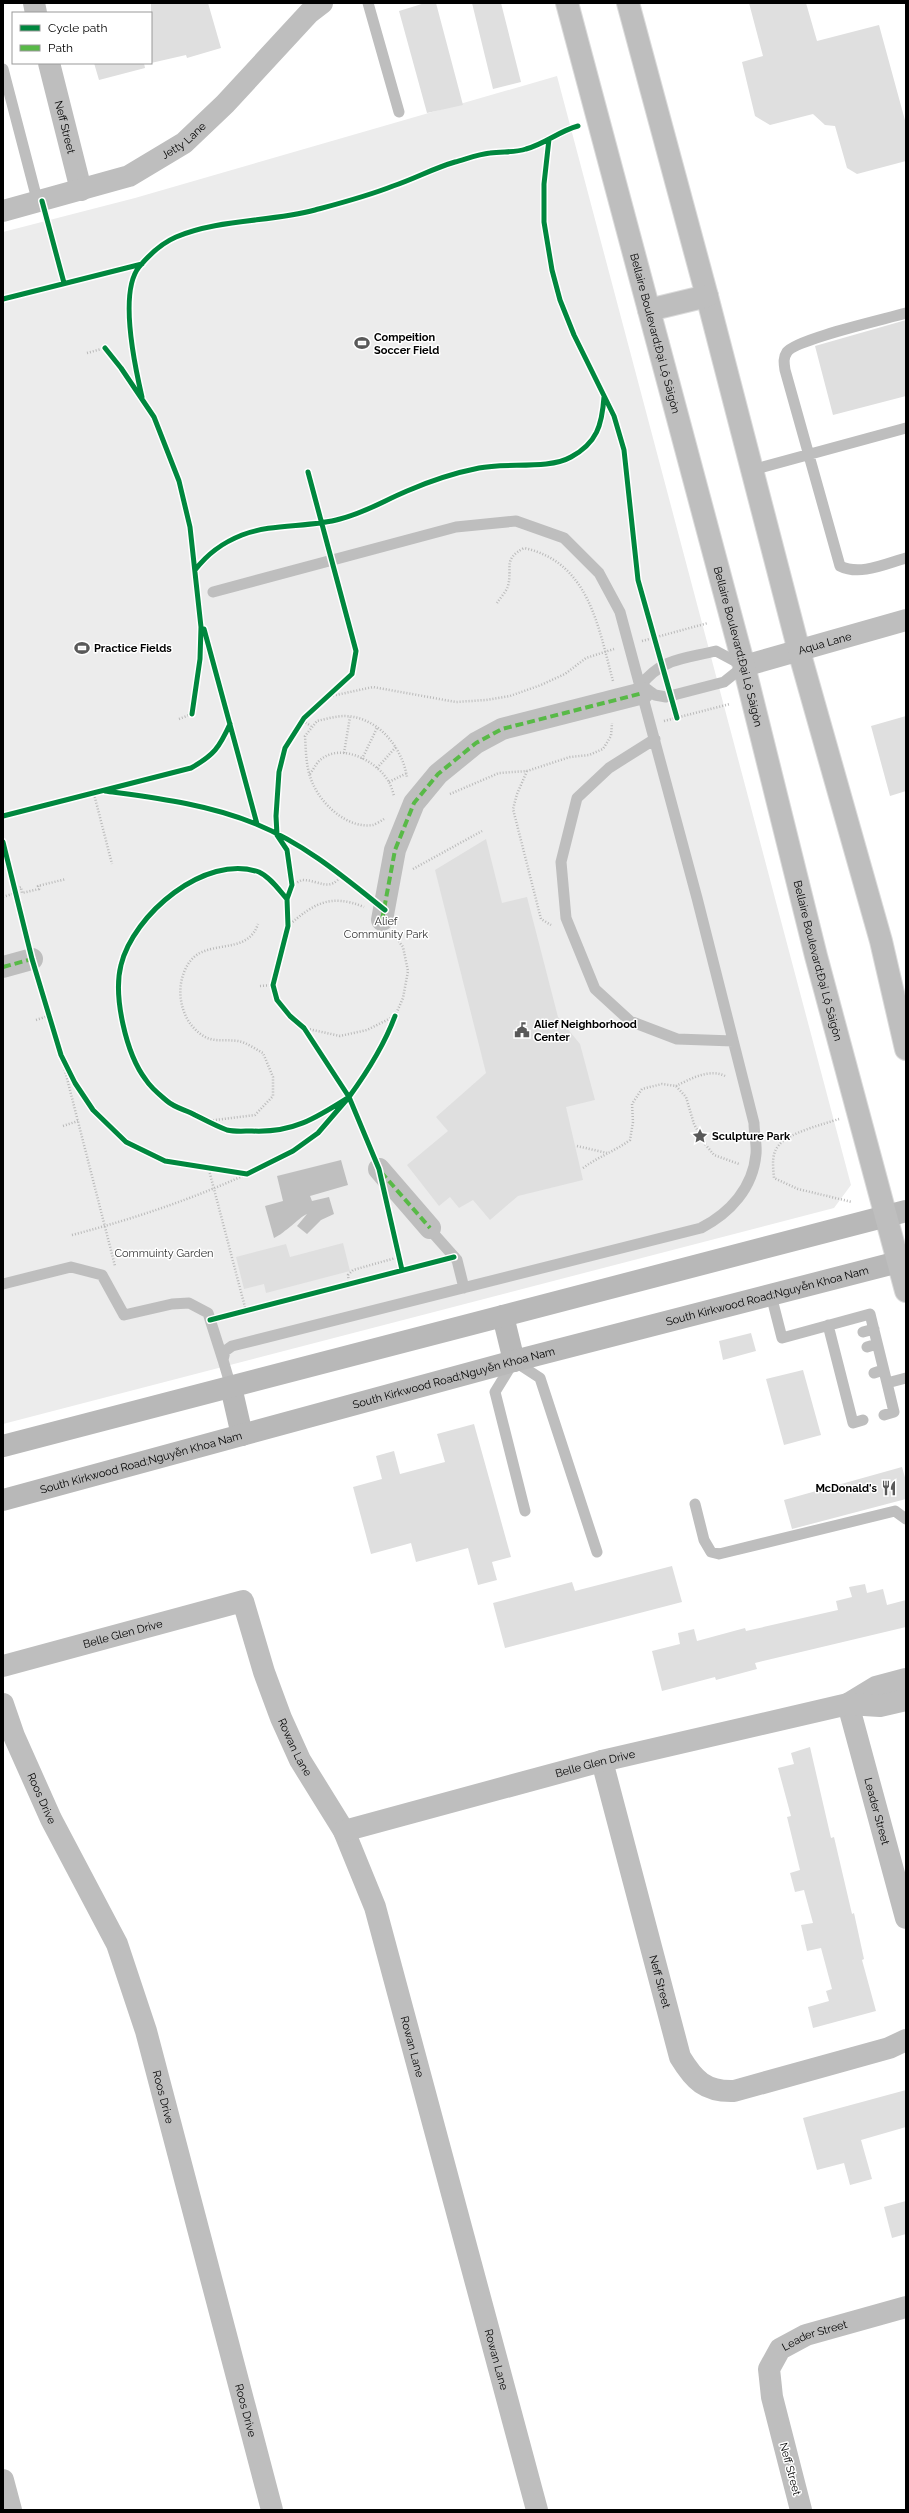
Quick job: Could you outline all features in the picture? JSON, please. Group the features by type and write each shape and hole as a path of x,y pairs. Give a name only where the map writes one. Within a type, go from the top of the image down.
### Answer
{"main road":[{"path":"3,1446 896,1214"},
{"name":"South Kirkwood Road;Nguyễn Khoa Nam","path":"3,1500 514,1362 902,1261"},
{"path":"503,1316 514,1362"},
{"path":"231,1387 242,1435"}],"street":[{"name":"Jetty Lane","path":"3,211 38,203 129,176 184,143 225,104 309,13 322,3"},
{"name":"Bellaire Boulevard;Đại Lộ Sàigòn","path":"567,3 744,666 816,956 896,1214 906,1291"},
{"path":"628,3 707,296 799,651 881,941 906,1049"},
{"name":"Neff Street","path":"49,64 81,190"},
{"path":"649,310 707,296"},
{"name":"Aqua Lane","path":"744,666 906,620"},
{"path":"382,920 395,850 414,804 438,774 476,743 502,729 612,700 642,689"},
{"path":"3,967 32,959"},
{"path":"379,1169 432,1231"},
{"name":"Belle Glen Drive","path":"3,1666 243,1601"},
{"name":"Rowan Lane","path":"243,1601 264,1672 284,1725 300,1760 344,1830 375,1908 390,1959 537,2510"},
{"name":"Belle Glen Drive","path":"848,1704 876,1687 906,1679"},
{"name":"Belle Glen Drive","path":"344,1830 602,1761 848,1704 880,1706 906,1700"},
{"name":"Roos Drive","path":"3,1704 14,1736 51,1819 120,1951 148,2039 272,2510"},
{"name":"Leader Street","path":"848,1704 906,1918"},
{"name":"Neff Street","path":"602,1761 680,2057 689,2071 711,2089 734,2091 889,2048 906,2040"},
{"name":"Leader Street","path":"780,2428 772,2397 769,2369 780,2348 806,2335 906,2307"},
{"name":"Neff Street","path":"780,2428 801,2510"},
{"path":"3,2480 11,2510"}],"lane":[{"path":"368,3 399,112"},
{"path":"3,69 38,203"},
{"path":"906,313 809,340 788,351 784,359 785,370 807,456 840,566 849,570 865,570 906,558"},
{"path":"752,470 906,428"},
{"path":"213,592 456,526 516,522 564,538 599,573 620,612 652,725 754,1123 756,1154 751,1175 736,1204 713,1222 687,1232 232,1346 225,1351 223,1360"},
{"path":"716,652 744,666 724,682 670,696 655,695 642,689 650,673 661,665 716,652"},
{"path":"655,739 609,768 577,798 561,862 566,918 595,989 630,1021 677,1039 732,1041"},
{"path":"432,1231 457,1260 464,1288"},
{"path":"3,1284 72,1267 102,1275 124,1315 172,1304 189,1303 208,1314 231,1387"},
{"path":"771,1295 782,1338 870,1314 868,1331 878,1371 894,1412 884,1415"},
{"path":"828,1325 836,1339 847,1380 853,1404 853,1423 863,1420"},
{"path":"525,1511 494,1392 514,1362 540,1378 596,1552"},
{"path":"885,1391 906,1378"},
{"path":"695,1504 704,1540 711,1552 719,1554 895,1511 906,1519"}],"path":[{"path":"87,353 105,348 109,353"},
{"path":"447,795 474,782 499,773 528,771 570,757 589,756 603,749 611,736 612,700 605,652 588,597 574,578 551,558 536,551 524,548 514,554 509,565 508,587 497,603"},
{"path":"327,697 372,686 456,702 486,700 510,696 542,685 565,674 586,658 629,644 708,623"},
{"path":"652,631 661,665"},
{"path":"321,701 341,685"},
{"path":"670,696 677,718"},
{"path":"652,725 730,704"},
{"path":"179,719 192,714 194,706"},
{"path":"298,728 308,714"},
{"path":"344,753 350,717"},
{"path":"387,818 373,825 343,818 326,804 313,784 310,774 305,736 311,726 317,721 350,717 362,719 377,728 396,747 408,779"},
{"path":"303,721 311,726"},
{"path":"362,759 377,728"},
{"path":"377,768 396,747"},
{"path":"310,774 320,760 333,753 344,753 362,759 377,768 389,782 396,801"},
{"path":"528,771 517,794 513,809 541,919 549,923 553,930"},
{"path":"389,782 407,773"},
{"path":"86,795 96,793 112,864"},
{"path":"419,866 482,831"},
{"path":"291,892 292,882 302,880 329,886 337,883 340,873 348,880"},
{"path":"3,897 21,887 22,893 39,889 38,886 66,879"},
{"path":"13,883 17,901"},
{"path":"288,926 310,907 325,902 347,900 371,910 382,920 403,947 408,971 404,998 392,1023"},
{"path":"286,933 289,920"},
{"path":"208,1121 255,1115 273,1096 273,1076 263,1053 239,1041 218,1041 203,1036 190,1025 182,1010 180,998 184,973 192,960 201,952 237,945 255,933 258,924"},
{"path":"275,993 273,986 276,978"},
{"path":"260,986 273,986"},
{"path":"46,1008 50,1022"},
{"path":"36,1020 48,1016"},
{"path":"304,1028 340,1036 367,1030 395,1016"},
{"path":"300,1024 308,1034"},
{"path":"59,1048 117,1271"},
{"path":"61,1055 75,1083"},
{"path":"583,1168 608,1153 617,1150 630,1140 633,1122 632,1104 642,1089 662,1084 676,1086 695,1077 718,1073 725,1076"},
{"path":"676,1086 686,1097 694,1124 704,1144 714,1155 740,1164"},
{"path":"201,1118 222,1127"},
{"path":"839,1118 795,1134 779,1144 772,1160 774,1178 798,1189 852,1202"},
{"path":"64,1126 78,1121"},
{"path":"577,1146 608,1153"},
{"path":"200,1168 217,1171"},
{"path":"209,1170 246,1311"},
{"path":"232,1172 247,1174"},
{"path":"72,1235 146,1215 214,1189 253,1172"},
{"path":"398,1250 401,1263"},
{"path":"349,1284 348,1274 354,1270 399,1257"},
{"path":"341,1286 356,1282"},
{"path":"210,1320 253,1309"}],"green space":[{"name":"Alief Community Park","path":"557,76 851,1185 834,1208 3,1424 3,232 135,198"}],"shaded area":[{"path":"341,1160 348,1185 310,1196 312,1201 329,1197 334,1214 321,1220 307,1234 297,1226 307,1214 283,1233 274,1238 265,1206 283,1201 277,1176"}],"building":[{"path":"151,3 208,3 221,48 187,58 186,55 152,63"},
{"path":"425,3 436,3 463,105 427,113 399,11"},
{"path":"472,3 501,3 521,82 493,89"},
{"path":"749,3 806,3 817,41 879,25 906,124 906,161 857,174 847,168 835,126 825,125 813,114 770,125 755,116 742,62 763,56"},
{"path":"94,64 144,64 145,68 99,80"},
{"path":"906,320 906,396 833,415 815,346"},
{"path":"906,716 906,791 890,796 871,726"},
{"name":"Alief Neighborhood Center","path":"486,839 502,903 527,897 558,1017 580,1044 595,1100 566,1107 583,1180 518,1196 490,1220 473,1200 459,1208 450,1197 439,1206 407,1165 448,1131 436,1117 486,1073 435,870"},
{"path":"343,1243 350,1271 266,1293 264,1284 244,1289 236,1257 286,1244 290,1257"},
{"path":"751,1333 756,1351 723,1360 719,1341"},
{"path":"803,1370 821,1435 784,1445 766,1379"},
{"path":"474,1424 511,1557 492,1562 497,1580 478,1585 468,1548 416,1562 411,1543 371,1554 353,1487 382,1479 376,1456 394,1451 400,1474 445,1462 437,1434"},
{"path":"902,1467 906,1481 906,1499 792,1529 784,1500"},
{"path":"672,1566 682,1602 505,1648 493,1603 572,1582 575,1591"},
{"path":"865,1584 867,1593 883,1589 887,1605 906,1600 906,1627 755,1663 757,1669 716,1680 715,1677 662,1691 652,1651 680,1644 678,1633 694,1629 697,1641 745,1628 746,1631 838,1610 836,1601 852,1597 849,1587"},
{"path":"810,1747 831,1838 834,1837 852,1914 854,1913 864,1959 862,1960 876,2011 813,2028 808,2007 829,2001 826,1991 832,1989 821,1948 807,1951 801,1925 813,1923 804,1890 795,1892 790,1873 800,1870 787,1817 791,1816 778,1768 794,1764 791,1753"},
{"path":"906,2090 906,2127 861,2140 872,2179 850,2185 844,2163 817,2170 803,2118"},
{"path":"906,2201 906,2234 892,2238 884,2207"}],"marked path":[{"path":"382,920 395,850 414,803 438,774 476,743 502,729 643,693"},
{"path":"3,967 32,959"},
{"path":"381,1172 430,1228"}],"cycle path":[{"path":"142,397 130,330 130,294 133,279 139,267 161,246 176,237 192,231 227,224 298,214 345,202 384,190 447,164 481,154 517,151 533,147 578,126"},
{"path":"549,139 544,184 544,222 552,270 560,300 574,335 614,416 624,450 638,580 677,718"},
{"path":"42,201 64,283"},
{"path":"3,299 142,264"},
{"path":"105,348 121,368 154,417 179,481 190,527 201,627 200,659 192,714"},
{"path":"195,570 205,558 222,545 235,538 254,531 278,527 316,524 340,519 367,510 424,484 470,470 490,466 539,465 562,461 580,452 592,439 600,425 604,397"},
{"path":"308,472 356,651 352,674 304,718 285,748 279,772 276,816 277,835 287,850 292,885 287,899 288,926 273,985 277,1000 290,1016 304,1028 349,1097 379,1169 402,1270"},
{"path":"204,629 257,824"},
{"path":"3,816 191,768 211,755 219,745 230,724"},
{"path":"105,791 163,799 201,807 219,811 256,824 291,841 324,862 385,910"},
{"path":"3,842 32,959 61,1055 75,1083 93,1110 126,1142 165,1161 247,1174 293,1151 318,1133 349,1097 315,1118 292,1127 267,1131 227,1130 173,1105 153,1089 139,1069 127,1040 120,1008 119,978 121,965 128,946 140,927 156,909 174,893 195,880 216,871 238,868 263,874 287,899"},
{"path":"349,1097 375,1058 386,1038 395,1016"},
{"path":"210,1320 454,1257"}],"place":[{"name":"Compeition Soccer Field","path":"362,343"},
{"name":"Practice Fields","path":"82,648"},
{"name":"Alief Neighborhood Center","path":"522,1030"},
{"name":"Sculpture Park","path":"700,1136"},
{"name":"McDonald's","path":"889,1488"}],"park label":[{"name":"Commuinty Garden","path":"164,1253"}]}
